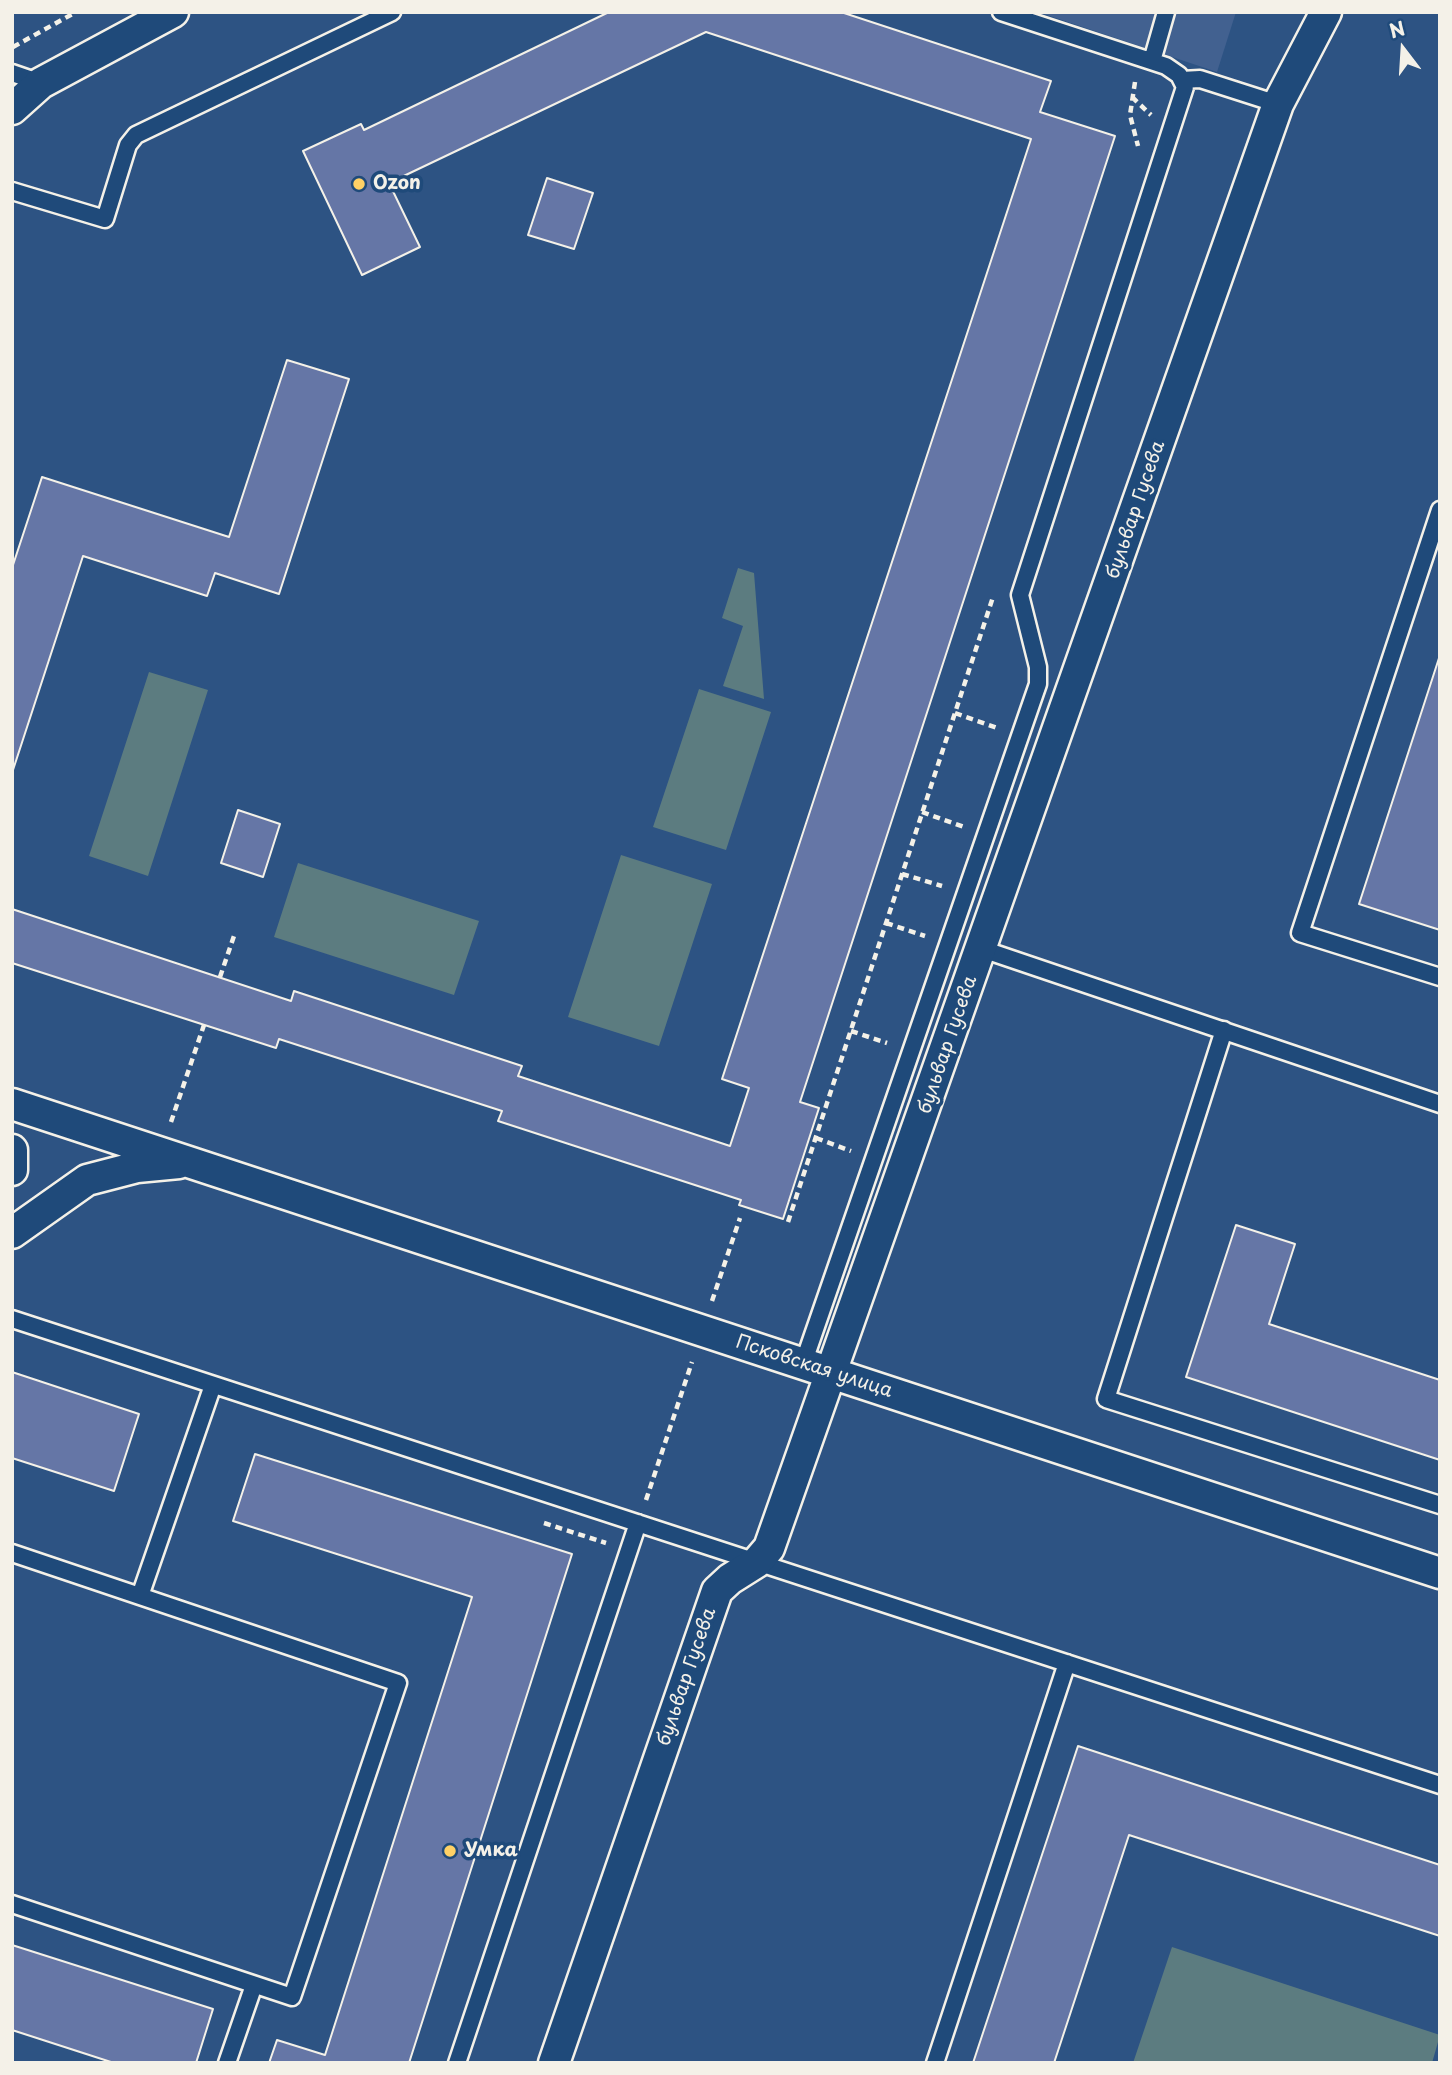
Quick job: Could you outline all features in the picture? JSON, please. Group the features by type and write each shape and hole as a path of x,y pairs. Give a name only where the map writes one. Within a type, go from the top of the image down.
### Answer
{"street":[{"path":"12,109 41,83 173,12"},
{"name":"бульвар Гусева","path":"554,2063 717,1591 757,1562 769,1548 833,1373 1278,104 1326,12"},
{"name":"Псковская улица","path":"12,1104 1440,1573"},
{"path":"12,1150 12,1170"},
{"name":"Псковская улица","path":"12,1233 88,1180 137,1167 189,1162"}],"lane":[{"path":"12,191 105,219 128,145 136,135 392,12"},
{"path":"803,1364 1039,676 1020,595 1184,94 1182,80 1173,70 1001,12"},
{"path":"1146,60 1166,12"},
{"path":"12,73 41,83"},
{"path":"1182,80 1199,79 1278,104"},
{"path":"1440,510 1300,933 1440,977"},
{"path":"982,949 1440,1104"},
{"path":"1224,1030 1106,1399 1440,1506"},
{"path":"12,1319 1440,1786"},
{"path":"140,1596 213,1385"},
{"path":"457,2063 638,1523"},
{"path":"12,1553 398,1683 292,1997 12,1903"},
{"path":"935,2063 1067,1663"},
{"path":"228,2063 254,1985"}],"path":[{"path":"12,48 76,12"},
{"path":"1137,159 1138,147 1130,115 1146,60"},
{"path":"788,1222 996,588"},
{"path":"955,713 1019,736"},
{"path":"922,812 986,834"},
{"path":"902,874 965,894"},
{"path":"886,923 948,943"},
{"path":"219,978 234,933"},
{"path":"161,1152 204,1025"},
{"path":"851,1031 911,1051"},
{"path":"816,1138 873,1160"},
{"path":"638,1523 740,1219"}],"shaded area":[{"path":"1038,12 1236,12 1217,72"}],"green space":[{"path":"738,568 754,573 764,699 723,686 743,626 722,618"},
{"path":"149,672 208,690 148,876 89,856"},
{"path":"699,689 771,712 726,850 653,827"},
{"path":"621,855 712,884 659,1046 568,1017"},
{"path":"298,863 479,921 454,995 274,937"},
{"path":"1172,1947 1440,2035 1432,2063 1133,2063"}],"building":[{"path":"609,12 841,12 1051,81 1040,112 1115,136 800,1102 819,1108 783,1219 739,1205 741,1200 498,1121 502,1111 279,1039 276,1048 12,963 12,909 291,1001 294,991 522,1066 518,1076 730,1146 749,1088 722,1079 1031,139 706,32 389,183 420,247 362,275 303,151 361,124 364,130"},
{"path":"547,178 593,193 574,249 528,235"},
{"path":"287,360 349,379 279,594 215,573 207,596 83,556 12,773 12,568 42,477 229,537"},
{"path":"1440,655 1440,930 1359,904"},
{"path":"238,810 280,824 263,877 221,863"},
{"path":"1236,1225 1295,1244 1269,1324 1440,1380 1440,1460 1186,1377"},
{"path":"12,1372 139,1414 114,1491 12,1458"},
{"path":"255,1454 572,1554 409,2063 269,2063 277,2040 325,2055 472,1597 233,1521"},
{"path":"1078,1746 1440,1865 1440,1936 1129,1835 1054,2063 973,2063"},
{"path":"12,1945 213,2009 196,2063 114,2063 12,2030"}],"place":[{"name":"Ozon","path":"359,184"},
{"name":"Умка","path":"450,1851"}]}
